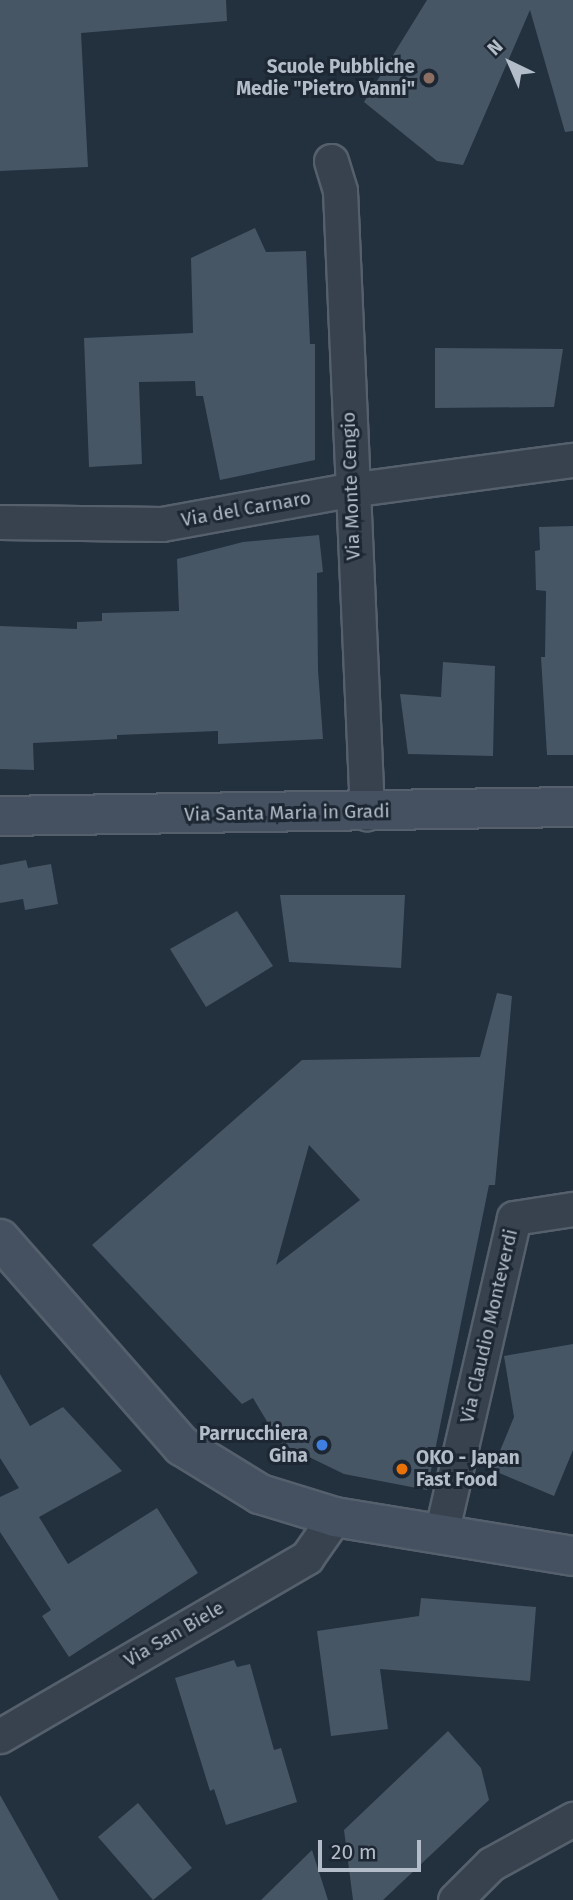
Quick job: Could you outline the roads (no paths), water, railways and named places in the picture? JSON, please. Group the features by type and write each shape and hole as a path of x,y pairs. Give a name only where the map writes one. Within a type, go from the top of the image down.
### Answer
{"street":[{"name":"Via Monte Cengio","path":"331,161 340,191 350,490 367,813"},
{"name":"Via del Carnaro","path":"0,522 162,524 350,490 573,460"},
{"name":"Via Santa Maria in Gradi","path":"0,816 367,813 573,807"},
{"name":"Via Claudio Monteverdi","path":"442,1534 514,1218 573,1209"},
{"path":"0,1239 182,1446 260,1494 335,1517 573,1556"},
{"name":"Via San Biele","path":"0,1736 307,1558 335,1517"},
{"path":"455,1900 491,1864 573,1819"}],"place":[{"name":"Scuole Pubbliche Medie \"Pietro Vanni\"","path":"429,78"},
{"name":"Parrucchiera Gina","path":"322,1445"},
{"name":"OKO - Japan Fast Food","path":"402,1469"}]}
